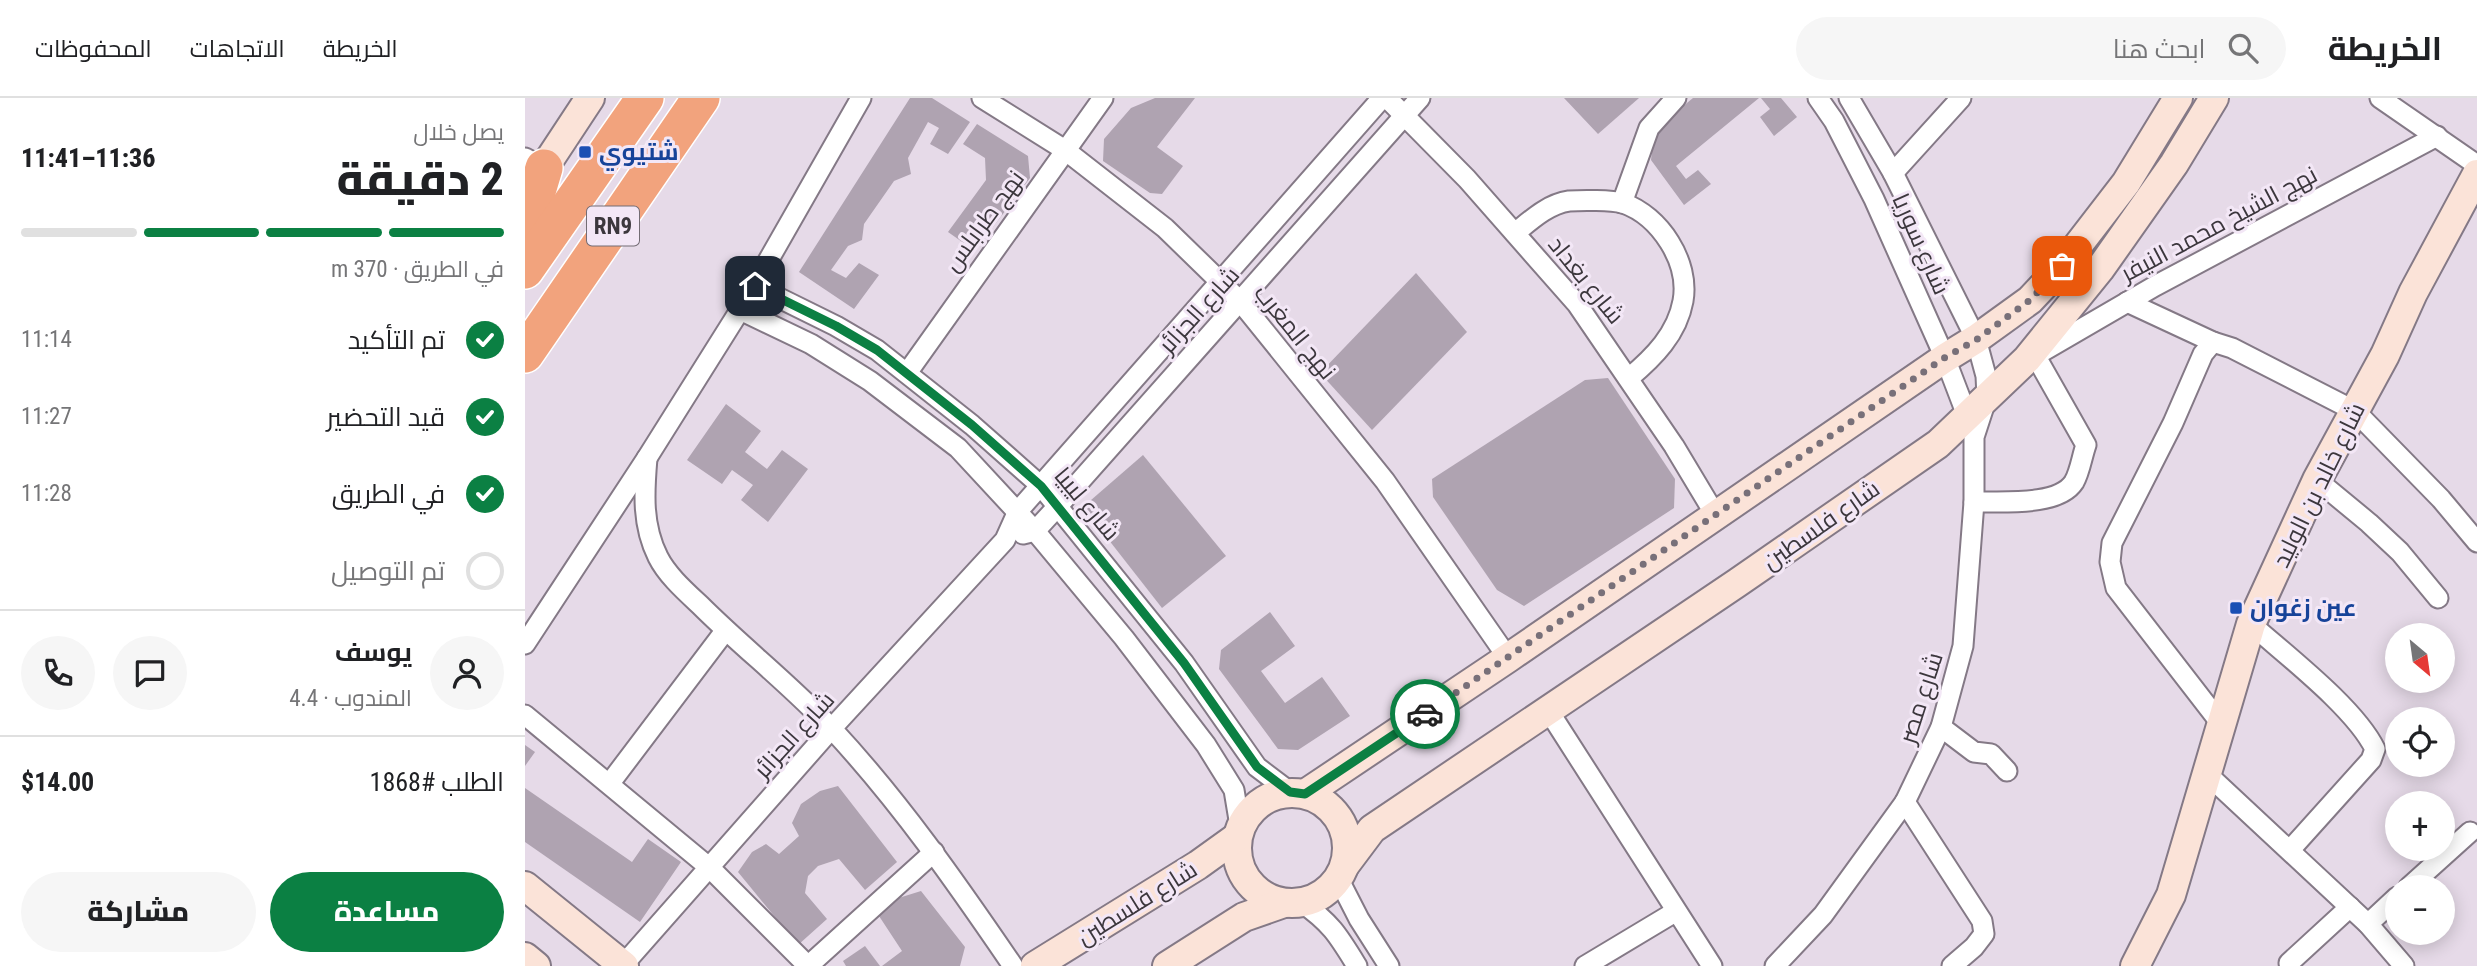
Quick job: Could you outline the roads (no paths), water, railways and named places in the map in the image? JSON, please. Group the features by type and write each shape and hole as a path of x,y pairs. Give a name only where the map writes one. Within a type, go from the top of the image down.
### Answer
{"highway":[{"name":"RN9","path":"525,270 645,98"},
{"name":"RN9","path":"525,355 701,98"},
{"path":"525,232 531,174"}],"street":[{"path":"531,174 590,98"},
{"path":"525,644 647,458 755,286 860,98"},
{"name":"نهج المغرب","path":"982,98 1065,150 1165,228 1240,301 1385,481 1508,658"},
{"name":"نهج طرابلس","path":"907,373 1103,98"},
{"name":"شارع بغداد","path":"1384,98 1467,179 1577,303 1629,377 1716,516"},
{"name":"شارع الجزائر","path":"624,965 832,728 1006,540 1018,512 1384,98"},
{"name":"شارع الجزائر","path":"1006,540 1035,531 1420,98"},
{"path":"1622,203 1649,128 1676,98"},
{"name":"شارع سوريا","path":"1818,98 1833,121 1885,221 1944,358 1976,416"},
{"name":"شارع سوريا","path":"1849,98 1893,173 1976,340 1986,376 1976,416"},
{"path":"1893,173 1961,98"},
{"path":"1298,793 1508,658 1944,358 1976,340 2030,300 2062,266 2126,183 2178,98"},
{"name":"شارع فلسطين","path":"1341,872 1371,829 1976,416 2031,357 2100,269 2174,164 2214,98"},
{"path":"2380,98 2477,165"},
{"name":"نهج الشيخ محمد النيفر","path":"2031,357 2127,302 2437,136"},
{"name":"شارع خالد بن الوليد","path":"2135,966 2171,895 2251,624 2317,480 2385,355 2413,293 2477,174"},
{"path":"1515,233 1542,212 1568,201 1622,203 1644,215 1662,232 1677,254 1683,280 1683,300 1674,327 1656,355 1629,377"},
{"path":"1885,221 1911,210"},
{"name":"شارع ليبيا","path":"755,286 836,326 877,350 1041,486 1184,663 1257,767 1298,793"},
{"path":"2127,302 2213,342 2232,348 2354,411 2441,499 2477,542"},
{"path":"740,310 811,344 870,381 958,449 1018,512 1124,638 1206,746 1234,790 1239,832 1236,852 1239,867 1246,880 1270,899 1293,902 1325,919 1357,966"},
{"path":"2213,342 2203,354 2173,424 2121,523 2112,543 2110,562 2116,588 2222,724"},
{"path":"1974,502 2044,499 2062,494 2074,482 2086,445 2031,357"},
{"name":"شارع مصر","path":"1775,966 1823,915 1905,802 1941,727 1963,646 1974,502 1976,416"},
{"path":"647,458 644,496 647,529 659,559 679,585 725,631 773,671 832,728 934,852 1013,966"},
{"path":"2317,480 2400,552 2438,598"},
{"path":"2251,624 2320,685 2356,722 2375,749 2371,760 2290,850"},
{"path":"610,783 725,631"},
{"path":"1548,710 1712,966"},
{"path":"525,715 710,868 808,966 934,852"},
{"path":"1941,727 1975,752 1991,754 2007,771"},
{"path":"2207,774 2368,924 2404,966"},
{"path":"1167,966 1244,917 1321,894 1341,872 1348,847 1345,829 1335,813 1322,801 1298,793 1275,795 1260,802 1248,813 1239,832"},
{"path":"1905,802 1982,921 1984,934 1974,947 1952,966"},
{"name":"شارع فلسطين","path":"1035,966 1198,865 1239,832"},
{"path":"2422,875 2470,832"},
{"path":"1341,872 1359,919 1389,966"},
{"path":"525,886 624,965"},
{"path":"2289,963 2350,907"},
{"path":"2368,924 2385,908"},
{"path":"1585,966 1675,912"},
{"path":"525,957 536,966"}],"place":[{"name":"شتيوي","path":"585,152"},
{"name":"عين زغوان","path":"2236,608"}]}
